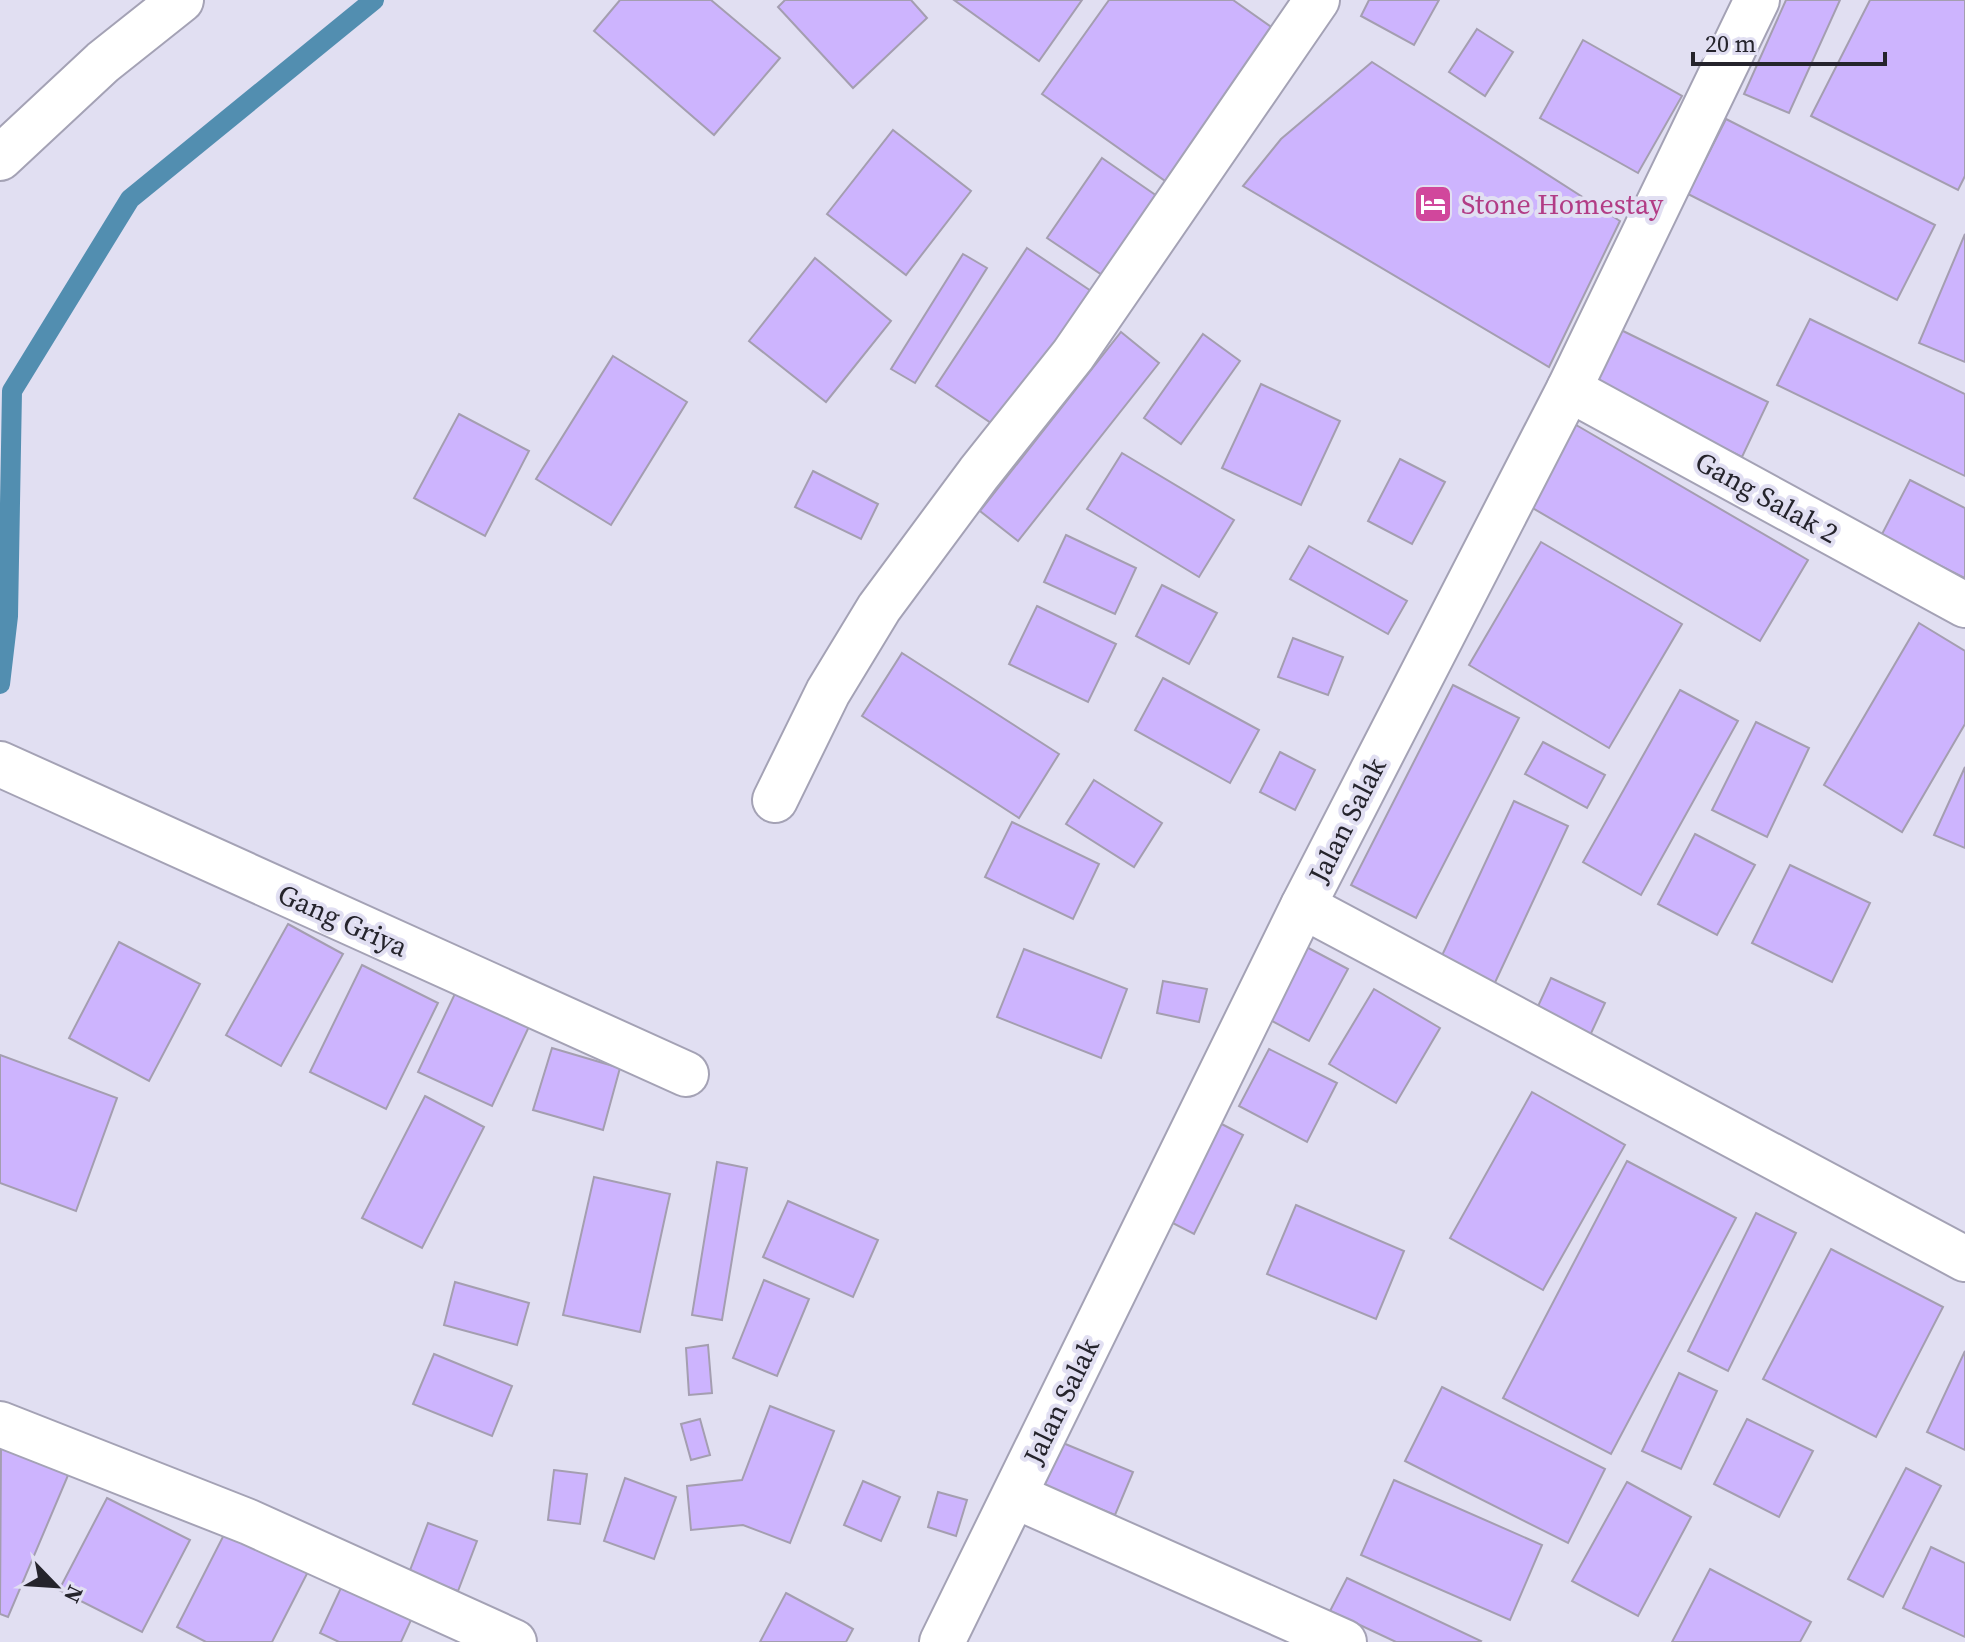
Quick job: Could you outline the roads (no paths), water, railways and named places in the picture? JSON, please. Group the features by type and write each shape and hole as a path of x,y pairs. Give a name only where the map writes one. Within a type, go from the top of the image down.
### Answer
{"street":[{"path":"0,158 103,62 181,0"},
{"path":"775,800 828,692 879,608 979,473 1073,355 1317,0"},
{"name":"Jalan Salak","path":"942,1642 1303,906 1569,389 1757,0"},
{"name":"Gang Salak 2","path":"1569,389 1965,605"},
{"name":"Gang Griya","path":"0,764 686,1074"},
{"path":"1303,906 1965,1259"},
{"path":"0,1424 249,1522 514,1642"},
{"path":"1015,1496 1344,1642"}],"waterway":[{"path":"0,684 8,616 12,391 130,199 374,0"}],"place":[{"name":"Stone Homestay","path":"1433,204"}]}
